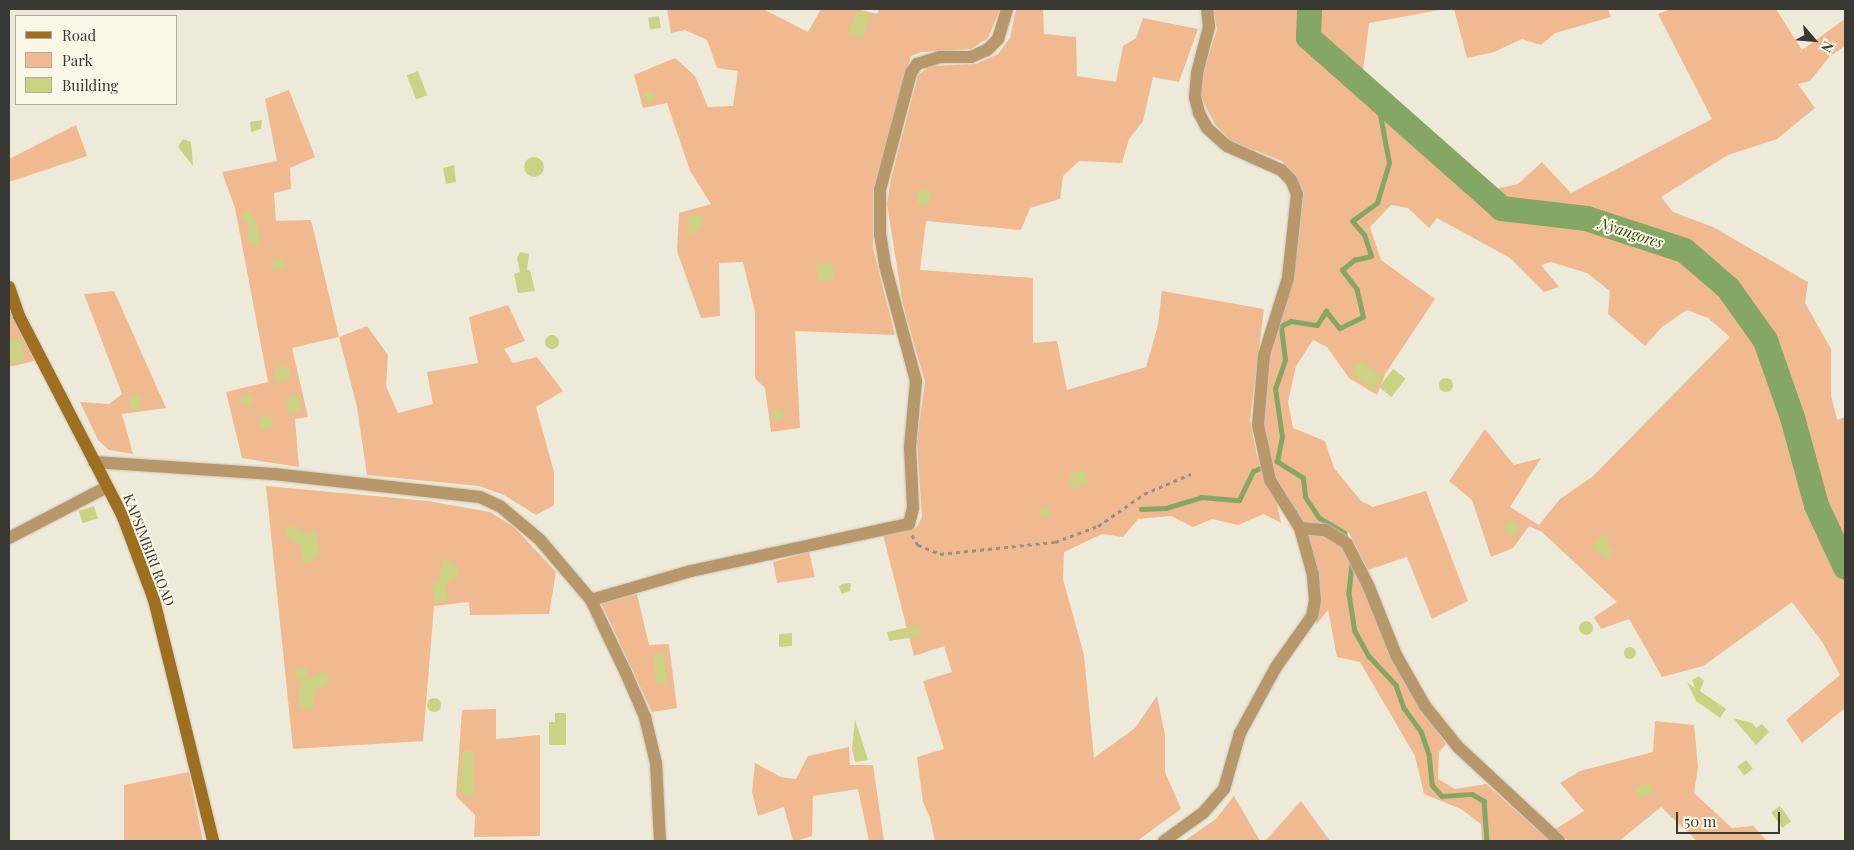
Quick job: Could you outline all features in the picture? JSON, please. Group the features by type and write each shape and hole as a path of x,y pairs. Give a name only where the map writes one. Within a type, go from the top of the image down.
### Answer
{"street":[{"path":"591,600 691,571 909,524 913,508 910,447 916,381 885,265 880,235 880,190 911,74 917,64 940,57 971,57 988,50 998,39 1007,9"},
{"path":"1164,841 1203,812 1224,789 1240,733 1276,667 1312,616 1315,600 1313,575 1300,528 1270,480 1258,425 1264,355 1288,278 1297,194 1291,180 1281,170 1227,146 1207,128 1199,113 1195,97 1197,73 1209,28 1207,9"},
{"name":"KAPSIMBIRI ROAD","path":"9,287 19,316 123,518 154,600 212,841"},
{"path":"94,462 274,474 480,497 522,522 591,600 645,717 656,763 660,841"},
{"path":"9,538 107,487"},
{"path":"1300,528 1325,530 1347,544 1368,585 1396,655 1425,706 1458,747 1559,841"}],"path":[{"path":"909,524 918,545 940,554 1030,547 1072,537 1098,526 1144,494 1191,474"}],"green space":[{"path":"667,9 763,9 808,32 821,9 856,9 877,14 879,9 1000,9 988,38 971,49 921,52 911,56 873,191 873,248 895,335 795,331 800,428 771,432 765,388 755,378 755,312 743,262 719,263 720,316 701,318 677,251 679,213 711,204 690,171 667,103 643,108 634,75 675,58 695,76 708,107 733,106 738,71 717,68 707,40 685,30 671,33"},
{"path":"1016,9 1043,9 1044,34 1076,37 1077,76 1116,82 1123,46 1136,38 1143,18 1198,29 1179,82 1153,77 1143,121 1129,139 1122,163 1079,161 1063,176 1060,199 1030,208 1021,230 926,221 920,270 1033,278 1033,343 1057,341 1067,390 1146,367 1158,325 1162,291 1264,309 1250,420 1257,456 1277,503 1281,523 1264,514 1238,525 1212,519 1193,527 1171,516 1138,519 1123,537 1102,534 1064,552 1063,579 1084,655 1094,758 1135,728 1157,696 1165,735 1165,772 1181,809 1137,841 935,841 930,818 923,802 917,757 944,749 923,681 952,672 944,646 914,656 883,535 917,527 922,517 917,441 925,382 903,305 887,204 891,179 918,75 930,66 976,64 998,54 1010,38"},
{"path":"1213,9 1445,9 1369,23 1363,71 1373,85 1394,98 1491,190 1518,184 1542,162 1571,193 1712,119 1658,14 1671,9 1776,9 1802,50 1845,19 1845,46 1829,57 1810,81 1798,84 1815,108 1777,139 1728,155 1661,197 1673,212 1713,227 1808,282 1805,303 1831,349 1831,395 1837,420 1845,417 1845,708 1802,743 1786,720 1840,675 1823,643 1792,602 1703,666 1662,677 1629,619 1601,629 1594,617 1617,602 1542,532 1529,526 1513,548 1491,557 1472,500 1449,481 1485,429 1514,465 1541,458 1510,507 1539,525 1560,499 1592,477 1730,337 1708,318 1687,310 1662,327 1645,346 1608,314 1610,291 1587,273 1551,262 1541,265 1559,287 1544,292 1510,258 1437,218 1429,228 1408,208 1391,205 1370,227 1381,260 1435,299 1385,374 1377,395 1349,378 1327,347 1313,340 1296,366 1288,402 1293,428 1325,441 1334,468 1361,501 1373,507 1426,491 1468,601 1432,619 1407,557 1368,570 1349,533 1303,522 1274,473 1263,424 1267,370 1275,328 1294,273 1304,193 1282,161 1231,141 1215,124 1201,98 1203,73 1217,29"},
{"path":"1454,9 1608,9 1611,17 1555,33 1541,45 1522,39 1494,52 1467,58"},
{"path":"289,90 315,157 290,168 291,189 274,193 276,221 311,220 339,337 292,348 308,417 295,419 299,467 242,458 226,392 268,382 235,208 222,172 277,161 265,99"},
{"path":"76,125 87,156 9,182 9,159"},
{"path":"114,291 166,408 122,414 133,454 109,450 98,440 80,402 109,404 122,394 84,294"},
{"path":"9,296 34,361 9,367"},
{"path":"508,305 525,341 504,349 513,363 537,357 563,391 536,407 554,472 554,505 536,515 504,495 479,486 367,475 357,407 339,337 367,326 388,355 386,386 398,413 433,404 427,372 478,363 469,317"},
{"path":"266,486 428,501 490,512 514,527 556,572 549,614 470,615 469,602 434,606 423,741 293,749"},
{"path":"1307,533 1333,539 1343,549 1360,577 1388,652 1408,688 1446,744 1439,752 1438,779 1455,789 1486,784 1550,841 1482,841 1481,824 1461,809 1424,794 1415,756 1360,662 1337,657 1328,610 1316,625 1321,591"},
{"path":"809,552 815,577 777,583 773,562"},
{"path":"637,594 649,645 669,644 677,708 652,712 601,603"},
{"path":"496,709 496,739 540,735 540,836 474,837 475,815 456,796 462,710"},
{"path":"1655,721 1694,725 1698,767 1694,793 1732,828 1753,826 1767,841 1697,841 1661,807 1619,841 1568,841 1554,830 1584,811 1560,783 1580,771 1653,752"},
{"path":"849,747 850,765 873,765 884,841 869,841 858,789 813,796 812,836 796,841 793,841 784,807 758,816 752,792 755,763 781,777 796,779 808,756"},
{"path":"189,772 203,841 124,841 124,785"},
{"path":"1234,796 1260,841 1184,841 1216,819"},
{"path":"1301,801 1330,841 1265,841"}],"building":[{"path":"857,10 871,15 863,39 848,33"},
{"path":"659,16 661,28 650,30 648,18"},
{"path":"418,71 427,95 416,100 407,75"},
{"path":"648,90 654,96 648,102 642,96"},
{"path":"262,120 261,129 251,132 250,122"},
{"path":"183,139 191,142 193,166 178,147"},
{"path":"534,157 541,160 544,167 541,174 534,177 527,174 524,167 527,160"},
{"path":"454,165 456,182 446,184 443,168"},
{"path":"918,190 930,191 929,205 917,204"},
{"path":"249,210 258,226 259,245 249,245 247,227 251,227 241,218 243,212"},
{"path":"692,214 700,215 704,223 690,237 687,221"},
{"path":"520,252 529,254 527,270 530,270 535,291 518,293 514,274 520,272 517,258"},
{"path":"283,258 285,269 273,271 271,260"},
{"path":"832,263 834,280 818,282 816,265"},
{"path":"549,335 555,335 559,342 555,349 549,349 545,345 545,339"},
{"path":"21,338 25,360 9,364 9,341"},
{"path":"1361,360 1383,378 1373,390 1351,372"},
{"path":"282,366 290,374 282,382 274,374"},
{"path":"1393,369 1406,379 1391,397 1379,387"},
{"path":"1446,378 1451,380 1453,385 1451,390 1446,392 1441,390 1439,385 1441,380"},
{"path":"139,394 142,408 131,410 128,396"},
{"path":"246,394 252,400 246,406 240,400"},
{"path":"300,395 301,412 288,413 287,396"},
{"path":"775,409 779,409 783,415 779,421 775,421 771,417 771,413"},
{"path":"263,415 269,415 273,422 269,429 263,429 259,425 259,419"},
{"path":"1084,469 1089,483 1073,489 1068,475"},
{"path":"94,506 98,518 83,523 79,511"},
{"path":"1044,506 1050,512 1044,518 1038,512"},
{"path":"1513,519 1520,530 1510,536 1503,525"},
{"path":"292,524 302,532 317,531 320,555 313,556 314,561 302,563 300,544 285,536 285,528"},
{"path":"1602,534 1610,540 1607,545 1613,550 1607,559 1592,548"},
{"path":"443,558 457,566 458,576 445,584 448,601 435,603 432,583 439,582"},
{"path":"851,583 850,591 842,594 839,587 842,584"},
{"path":"1586,621 1591,623 1593,628 1591,633 1586,635 1581,633 1579,628 1581,623"},
{"path":"919,625 921,636 889,641 887,632"},
{"path":"792,633 792,646 779,647 779,634"},
{"path":"1630,647 1636,653 1630,659 1624,653"},
{"path":"658,652 664,653 667,685 656,683 654,656"},
{"path":"306,667 307,678 296,679 295,668"},
{"path":"322,672 327,674 329,682 324,687 314,690 313,709 298,709 299,682"},
{"path":"1699,676 1704,681 1700,691 1726,709 1720,718 1696,701 1687,682 1695,688 1692,680"},
{"path":"431,698 437,698 441,705 437,712 431,712 427,708 427,702"},
{"path":"555,713 566,713 566,745 549,745 549,722 555,722"},
{"path":"1733,718 1752,723 1756,728 1762,724 1769,732 1756,745"},
{"path":"855,719 868,760 855,762 852,749"},
{"path":"463,750 473,750 473,780 476,790 467,797 459,790"},
{"path":"1746,760 1753,769 1744,775 1737,767"},
{"path":"1649,782 1654,792 1641,799 1636,789"},
{"path":"1780,806 1791,821 1782,828 1771,812"}],"waterway":[{"name":"Nyangores","path":"1309,9 1308,37 1501,208 1586,218 1684,250 1728,288 1765,340 1792,417 1816,505 1845,567"},
{"path":"1346,539 1344,533 1319,518 1305,497 1303,478 1277,462 1282,437 1275,389 1285,360 1281,326 1291,321 1317,325 1326,311 1340,328 1363,317 1357,290 1342,270 1354,260 1371,256 1364,235 1352,221 1377,203 1389,163 1377,99"},
{"path":"1141,509 1166,508 1201,497 1239,500 1253,471 1266,466"},
{"path":"1352,564 1349,594 1355,631 1369,656 1396,685 1404,708 1421,731 1429,754 1432,785 1442,796 1472,794 1484,801 1487,841"}]}
